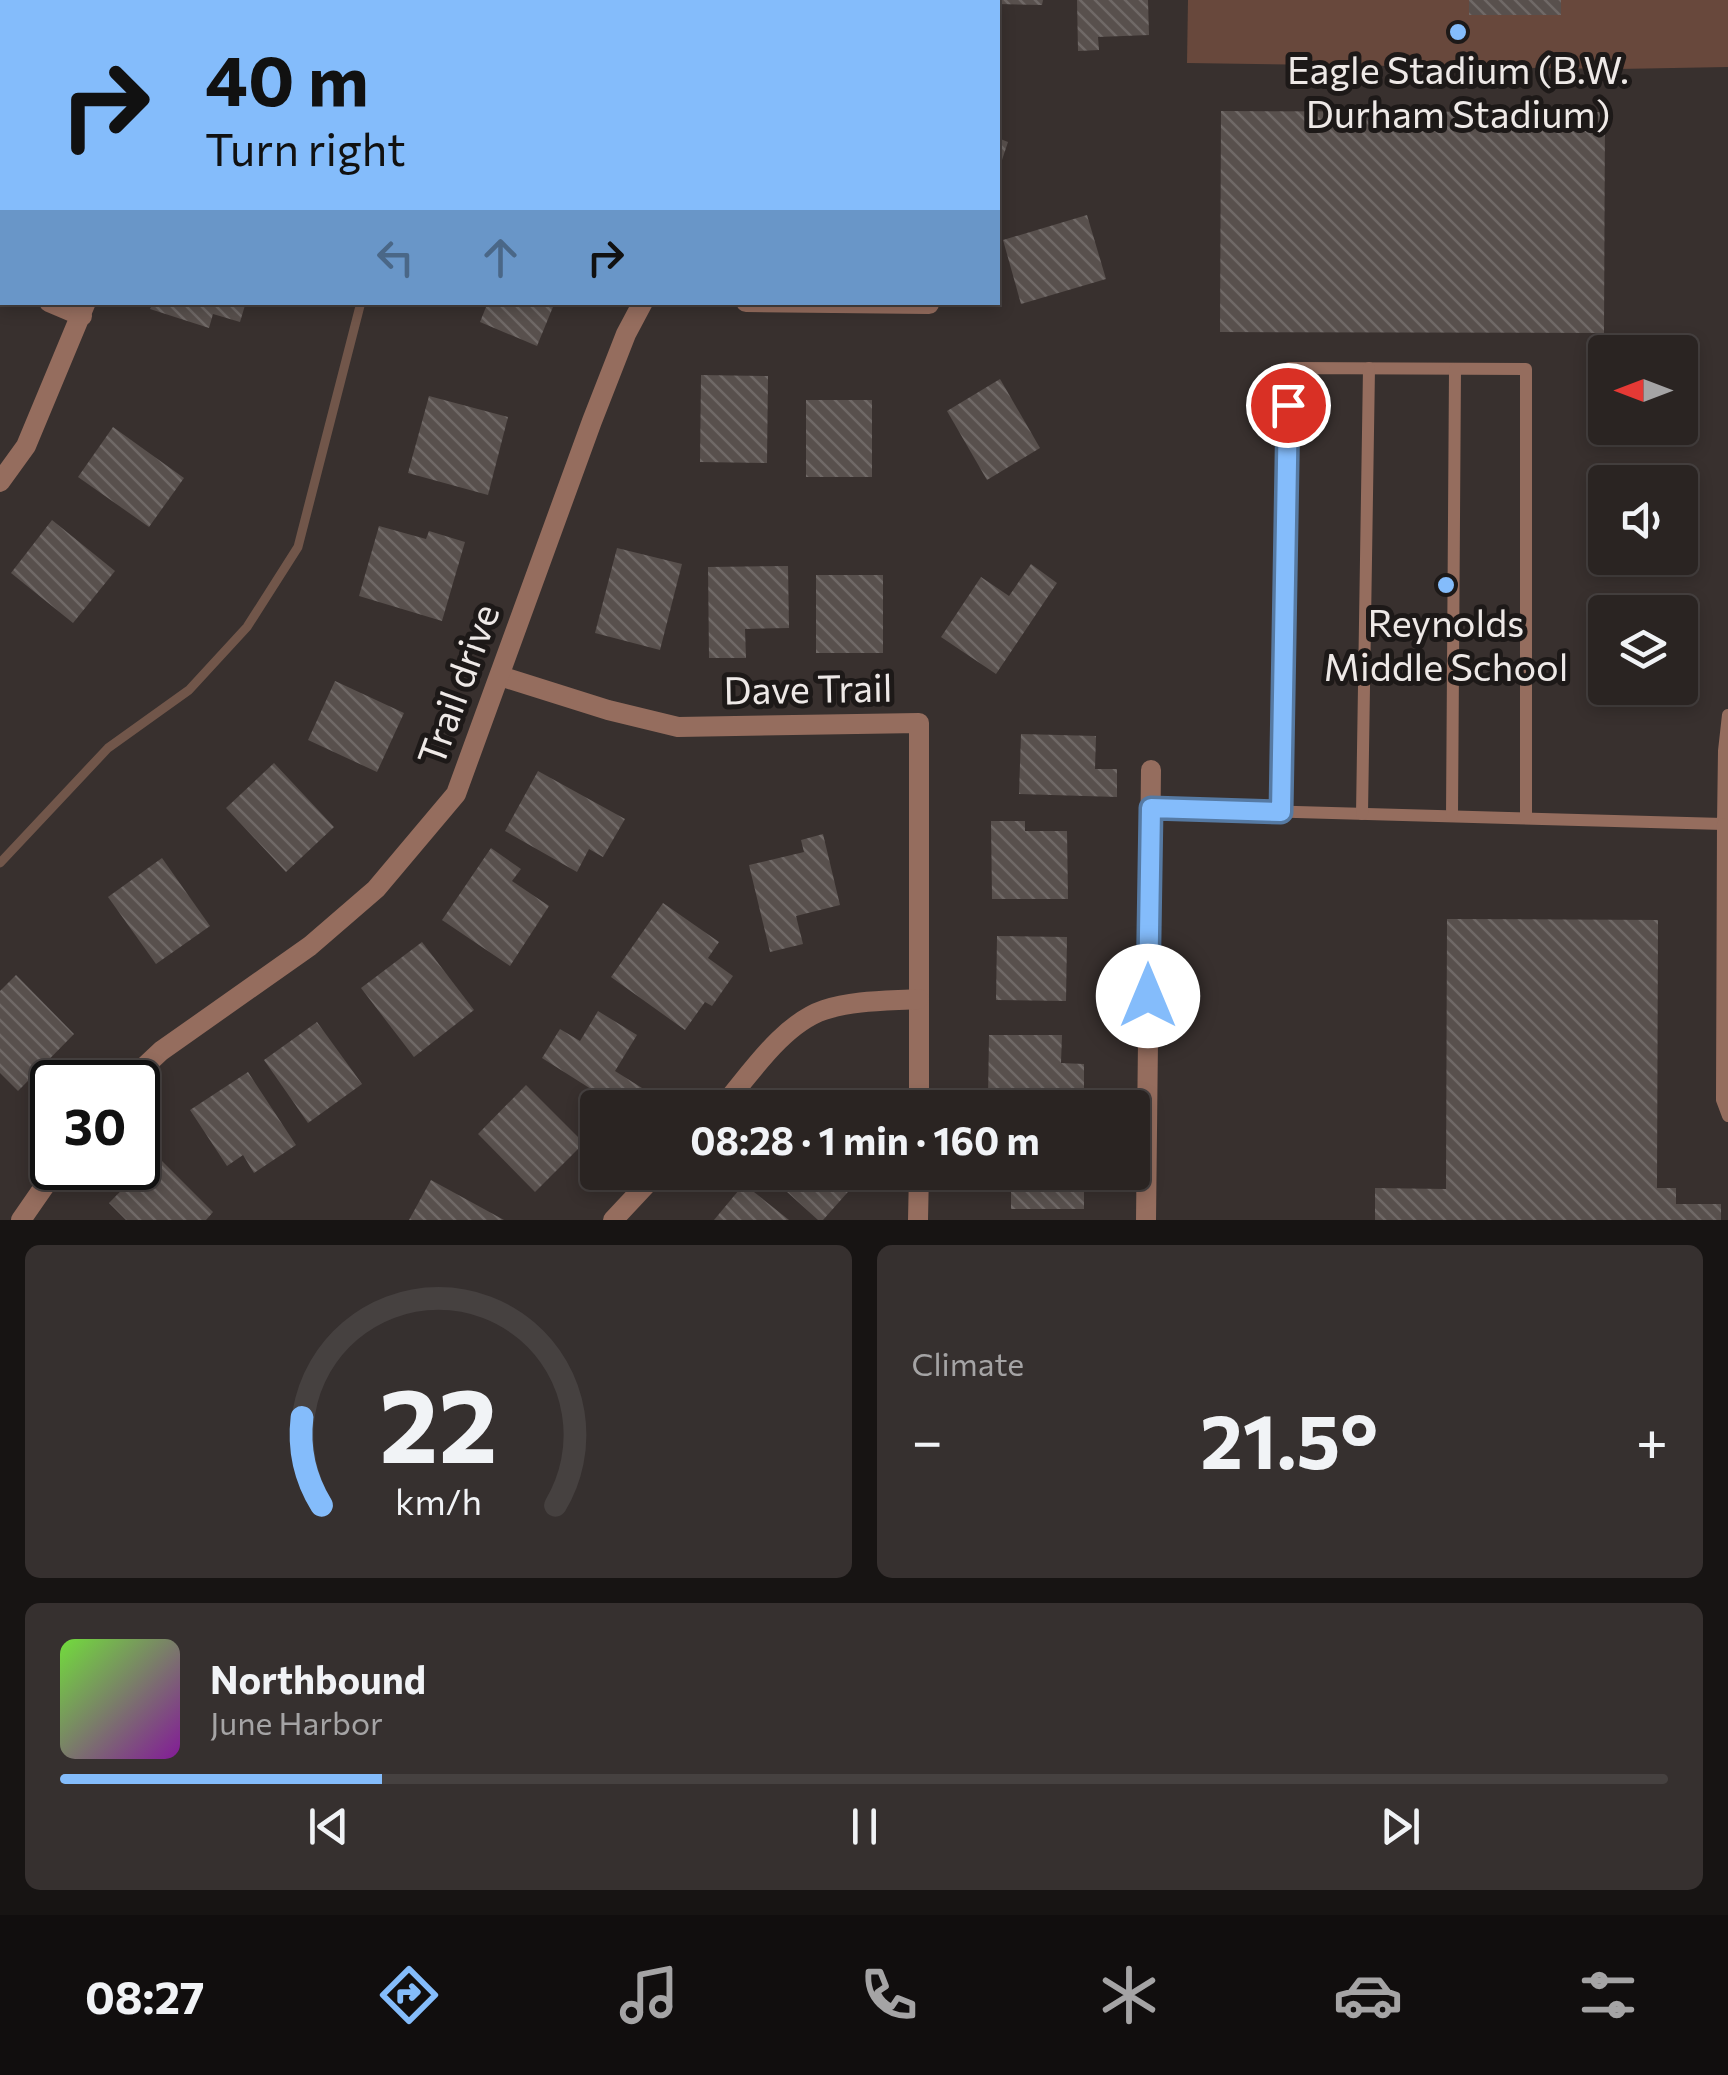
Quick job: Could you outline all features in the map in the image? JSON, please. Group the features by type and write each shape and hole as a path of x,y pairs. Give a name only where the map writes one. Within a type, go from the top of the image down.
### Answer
{"street":[{"name":"Trail drive","path":"151,1060 310,946 376,889 456,794 592,421 640,305"},
{"path":"0,482 26,446 84,309"},
{"name":"Dave Trail","path":"500,676 678,727 920,723 919,1090"},
{"path":"1146,1220 1151,770"},
{"path":"736,1090 788,1033 822,1010 865,1002 919,1000"},
{"path":"21,1220 42,1190"},
{"path":"613,1220 641,1190"},
{"path":"918,1190 918,1220"}],"lane":[{"path":"1281,812 1288,368 1526,370 1526,818"},
{"path":"1362,814 1369,368"},
{"path":"1452,816 1455,369"},
{"path":"1728,715 1723,824 1722,1100 1728,1116"},
{"path":"1151,808 1723,824"}],"shaded area":[{"name":"Eagle Stadium (B.W. Durham Stadium)","path":"1188,0 1728,0 1728,67 1187,63"}],"building":[{"path":"1000,0 1043,0 1042,5 1000,4"},
{"path":"1077,0 1148,0 1149,35 1098,37 1099,50 1078,51"},
{"path":"1469,0 1561,0 1561,15 1469,15"},
{"path":"1221,111 1605,112 1604,333 1220,332"},
{"path":"1000,139 1008,142 1000,166"},
{"path":"1087,215 1106,279 1021,304 1003,240"},
{"path":"152,305 245,305 240,322 213,314 209,328 150,309"},
{"path":"487,305 554,305 537,346 480,322"},
{"path":"701,375 768,376 767,463 700,462"},
{"path":"1000,379 1040,448 987,480 947,411"},
{"path":"429,396 508,417 488,495 408,473"},
{"path":"806,400 872,400 872,477 806,477"},
{"path":"113,427 184,478 149,527 78,477"},
{"path":"52,520 115,571 73,623 11,573"},
{"path":"379,526 426,539 429,531 465,542 442,621 359,596"},
{"path":"617,548 682,564 660,650 595,633"},
{"path":"1031,564 1057,583 996,674 941,637 981,577 1009,596"},
{"path":"788,566 789,628 745,629 746,658 709,658 708,567"},
{"path":"816,575 883,575 883,653 816,653"},
{"path":"335,681 404,713 377,772 308,740"},
{"path":"1021,734 1096,736 1095,769 1117,769 1117,797 1019,794"},
{"path":"274,763 334,827 286,872 226,808"},
{"path":"538,771 625,819 603,857 589,849 577,872 505,831"},
{"path":"991,821 1025,821 1025,831 1067,831 1068,899 992,899"},
{"path":"823,834 840,905 796,916 803,944 770,952 749,865 804,852 801,840"},
{"path":"491,848 521,869 512,881 549,906 510,966 442,920"},
{"path":"162,858 210,926 156,964 108,897"},
{"path":"663,903 719,942 708,958 733,976 712,1006 705,1002 685,1030 611,977"},
{"path":"1447,919 1658,920 1657,1188 1676,1188 1676,1204 1721,1204 1721,1220 1375,1220 1375,1188 1446,1189"},
{"path":"997,936 1067,937 1066,1001 996,1000"},
{"path":"422,942 474,1010 414,1057 361,988"},
{"path":"16,975 74,1034 48,1060 30,1060 30,1079 18,1091 0,1073 0,991"},
{"path":"598,1011 637,1035 615,1071 641,1090 593,1090 542,1058 560,1029 580,1041"},
{"path":"317,1022 362,1084 308,1123 264,1060"},
{"path":"989,1035 1062,1035 1061,1063 1084,1064 1084,1090 988,1090"},
{"path":"248,1072 296,1145 254,1173 243,1155 227,1166 190,1110"},
{"path":"526,1085 580,1139 580,1147 535,1192 478,1134"},
{"path":"160,1159 213,1212 206,1220 126,1220 109,1203 122,1190 160,1190"},
{"path":"431,1180 504,1220 409,1220"},
{"path":"739,1190 752,1190 789,1220 714,1220"},
{"path":"785,1190 850,1190 823,1220 818,1220"},
{"path":"1011,1190 1084,1190 1084,1209 1011,1209"}],"waterway":[{"path":"0,863 108,748 189,690 247,627 298,547 360,305"}],"place":[{"name":"Eagle Stadium (B.W. Durham Stadium)","path":"1458,32"},
{"name":"Reynolds Middle School","path":"1446,585"}],"route":[{"path":"1148,996 1151,808 1281,812 1288,405"}]}
